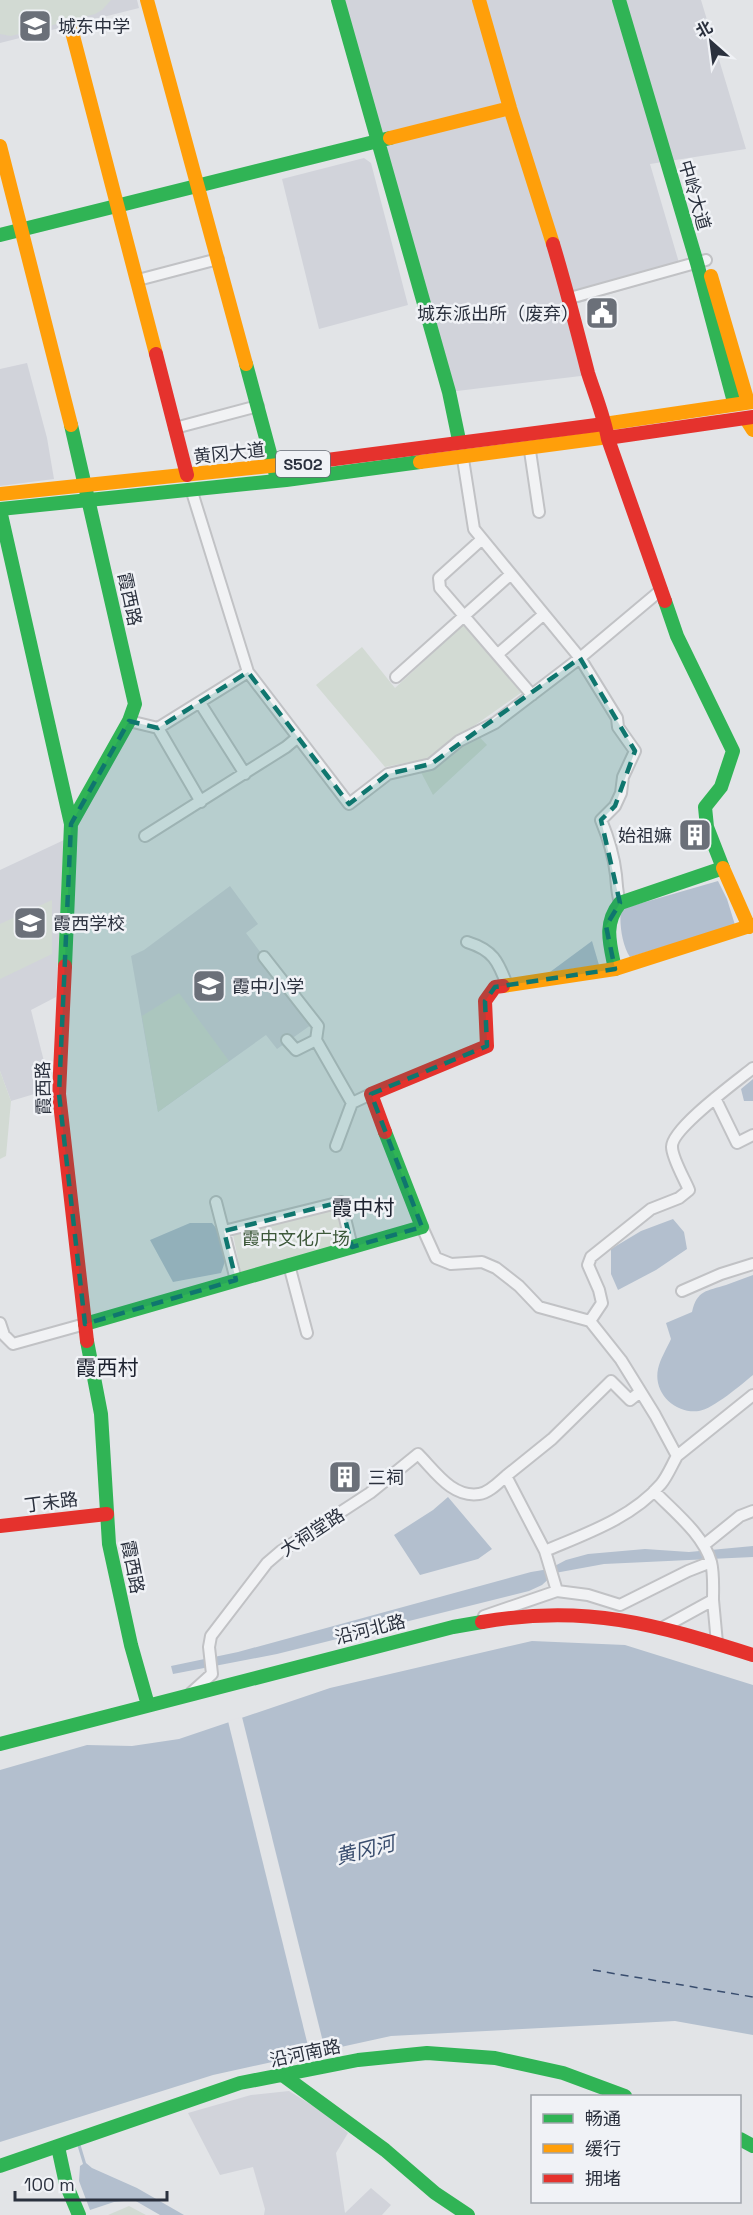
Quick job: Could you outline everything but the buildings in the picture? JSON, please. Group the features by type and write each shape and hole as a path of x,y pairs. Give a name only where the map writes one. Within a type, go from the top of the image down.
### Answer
{"street":[{"path":"147,0 277,482"},
{"path":"338,0 449,392 459,440"},
{"path":"336,1146 352,1102 487,1046 485,1001 495,987 615,969 751,926 723,868 707,827 705,807 721,787 733,751 677,636 608,438 605,420 589,375 570,298 510,108 479,0"},
{"name":"中岭大道","path":"619,0 745,401"},
{"name":"中岭大道","path":"629,0 701,261"},
{"path":"71,28 187,475"},
{"path":"0,235 510,108"},
{"name":"霞西路","path":"0,146 87,485 135,704 129,721 71,824 59,1094 85,1324 101,1414 109,1544 131,1645 148,1705"},
{"path":"138,280 218,259"},
{"path":"570,298 701,261"},
{"name":"黄冈大道","path":"0,494 284,466 607,423 745,401"},
{"path":"175,428 258,406"},
{"name":"黄冈大道","path":"0,509 286,480 608,438 751,422"},
{"path":"530,451 539,512"},
{"path":"463,459 474,529 580,658 617,718 618,727 635,751 623,777 618,800 601,820 616,875 615,888 620,903"},
{"path":"192,492 248,672 349,804 388,774 431,764 459,741 495,723 580,658 661,590"},
{"path":"0,509 71,824"},
{"path":"481,540 439,578 440,588 532,695"},
{"path":"396,677 511,574"},
{"path":"498,654 544,614"},
{"path":"129,721 158,728 248,672"},
{"path":"200,703 245,774"},
{"path":"158,728 201,802"},
{"path":"145,836 245,774 298,737"},
{"path":"615,969 606,926 612,911 620,903 723,868"},
{"path":"467,942 484,947 496,960 507,985"},
{"path":"264,957 318,1026 316,1040 352,1102"},
{"path":"287,1040 296,1050 316,1040"},
{"path":"590,1321 602,1303 588,1265 591,1257 651,1209 679,1198 689,1190 671,1148 674,1137 715,1098 753,1068"},
{"path":"371,1094 422,1227 436,1257 452,1264 482,1262 519,1286 538,1307 590,1321 615,1351 677,1456"},
{"path":"715,1098 737,1143 753,1135"},
{"path":"216,1202 236,1280"},
{"path":"224,1232 341,1202 352,1247"},
{"path":"0,1323 4,1335 13,1344 422,1227"},
{"path":"681,1290 753,1264"},
{"path":"289,1266 307,1333"},
{"path":"557,1591 545,1551 506,1476 552,1439 611,1381 630,1400 640,1392"},
{"path":"545,1551 596,1530 626,1513 663,1483 677,1456 753,1395"},
{"name":"大祠堂路","path":"190,1694 212,1674 209,1647 211,1636 267,1563 281,1551 362,1499 418,1454 450,1488 463,1493 480,1495 506,1476"},
{"path":"654,1491 705,1547 710,1561 717,1643"},
{"path":"705,1547 740,1516 753,1511"},
{"name":"丁未路","path":"0,1526 107,1514"},
{"path":"453,1627 557,1591 588,1595 620,1605 710,1561"},
{"path":"662,1628 712,1600"},
{"name":"沿河北路","path":"0,1744 453,1627 501,1618 547,1614 591,1615 662,1628 753,1654"},
{"name":"沿河南路","path":"0,2166 240,2084 358,2060 426,2053 495,2058 563,2073 620,2095"},
{"path":"284,2076 385,2150 435,2193 468,2215"},
{"path":"58,2147 66,2184 79,2215"}],"highlighted area":[{"path":"580,658 635,751 615,806 601,820 620,903 606,926 615,969 495,987 485,1001 487,1046 371,1094 422,1227 352,1247 341,1202 224,1231 236,1280 85,1324 59,1094 71,824 129,721 158,728 248,672 349,804 388,774 431,764"}],"shaded area":[{"name":"城东中学","path":"0,0 137,0 139,8 0,43"},
{"path":"338,0 701,0 746,149 650,164 682,273 572,305 589,375 449,392"},
{"path":"364,158 371,163 408,305 319,329 282,179"},
{"path":"27,363 47,438 54,479 0,486 0,369"},
{"name":"霞西学校","path":"64,840 56,997 31,1010 51,1089 11,1101 0,1071 0,870"},
{"name":"霞中小学","path":"230,886 258,924 246,933 261,953 258,957 311,1025 277,1049 266,1035 158,1112 131,956 144,950"},
{"path":"289,2091 326,2114 348,2133 336,2153 345,2213 371,2188 391,2205 382,2215 264,2215 265,2209 253,2167 220,2175 188,2113 251,2095"}],"green space":[{"name":"城东中学","path":"0,0 111,0 95,14 11,36 0,34"},
{"path":"463,625 522,692 471,728 487,745 433,795 415,761 385,767 316,685 362,647 395,688"},
{"path":"52,900 52,954 0,979 0,924"},
{"path":"179,993 229,1061 158,1112 142,1016"},
{"path":"0,1071 11,1101 6,1156 0,1159"},
{"name":"霞中文化广场","path":"338,1207 348,1244 241,1273 233,1235"},
{"path":"129,2206 146,2215 108,2215"}],"water":[{"path":"718,881 727,899 735,925 630,957 622,934 621,909"},
{"path":"592,941 599,965 550,972"},
{"path":"753,1079 753,1101 744,1101 741,1089"},
{"path":"673,1219 684,1232 687,1249 656,1270 618,1290 611,1274 611,1249 641,1231"},
{"path":"190,1223 212,1223 226,1247 224,1265 221,1273 173,1282 150,1240"},
{"path":"753,1275 753,1375 727,1396 705,1409 690,1411 674,1405 662,1394 657,1378 660,1361 671,1339 666,1323 692,1312 697,1299 704,1292"},
{"path":"448,1497 492,1549 478,1559 420,1575 394,1535 433,1510"},
{"path":"753,1546 753,1557 604,1564 555,1573 542,1585 529,1591 277,1654 173,1674 171,1666 238,1652 549,1569 566,1560 588,1554 645,1549 689,1552"},
{"name":"黄冈河","path":"532,1641 625,1645 753,1685 753,2035 675,2021 391,2036 213,2075 0,2142 0,1770 87,1745 132,1746 179,1739 330,1688"},
{"path":"80,2143 86,2163 92,2168 137,2188 184,2215 160,2215 134,2200 114,2202 90,2210 79,2181 80,2166 83,2164 77,2144"}],"pier":[{"path":"242,1717 325,2050 310,2054 228,1721"}],"ferry route":[{"path":"593,1970 753,1997"}],"traffic: fast":[{"path":"338,0 449,392 459,440"},
{"path":"619,0 697,263 734,402"},
{"path":"0,235 390,138"},
{"path":"246,364 277,479"},
{"path":"65,966 71,824 129,721 135,704 71,425"},
{"path":"0,509 286,480 420,462"},
{"path":"0,510 71,824"},
{"path":"615,969 609,934 611,919 620,903 723,868 707,827 705,807 721,787 733,751 677,636 665,601"},
{"path":"85,1324 422,1227 385,1132"},
{"path":"87,1341 101,1414 109,1544 131,1645 148,1705"},
{"path":"0,1744 453,1627 482,1622"},
{"path":"0,2166 240,2083 358,2060 427,2053 495,2058 563,2073 622,2095"},
{"path":"284,2076 385,2150 435,2193 468,2215"},
{"path":"741,2140 753,2146"},
{"path":"58,2147 66,2184 79,2215"}],"traffic: slow":[{"path":"147,0 246,364"},
{"path":"479,0 553,244"},
{"path":"71,28 156,354"},
{"path":"390,138 510,108"},
{"path":"0,146 71,425"},
{"path":"711,276 747,399"},
{"path":"611,423 753,402"},
{"path":"746,419 753,430"},
{"path":"420,462 601,438"},
{"path":"0,494 327,460"},
{"path":"723,868 749,927"},
{"path":"503,986 615,969 753,925"}],"traffic: jam":[{"path":"553,244 608,439 665,601"},
{"path":"156,354 187,475"},
{"path":"614,437 753,417"},
{"path":"327,460 604,424"},
{"path":"65,966 59,1094 87,1341"},
{"path":"385,1132 371,1094 487,1046 485,1001 495,987 503,986"},
{"path":"0,1526 107,1514"},
{"path":"482,1622 554,1615 588,1616 652,1626 753,1655"}],"place":[{"name":"城东中学","path":"35,26"},
{"name":"城东派出所（废弃）","path":"602,313"},
{"name":"始祖嫲","path":"695,835"},
{"name":"霞西学校","path":"30,923"},
{"name":"霞中小学","path":"209,986"},
{"name":"三祠","path":"345,1477"}],"district":[{"name":"霞中村","path":"363,1207"},
{"name":"霞西村","path":"107,1367"}]}
